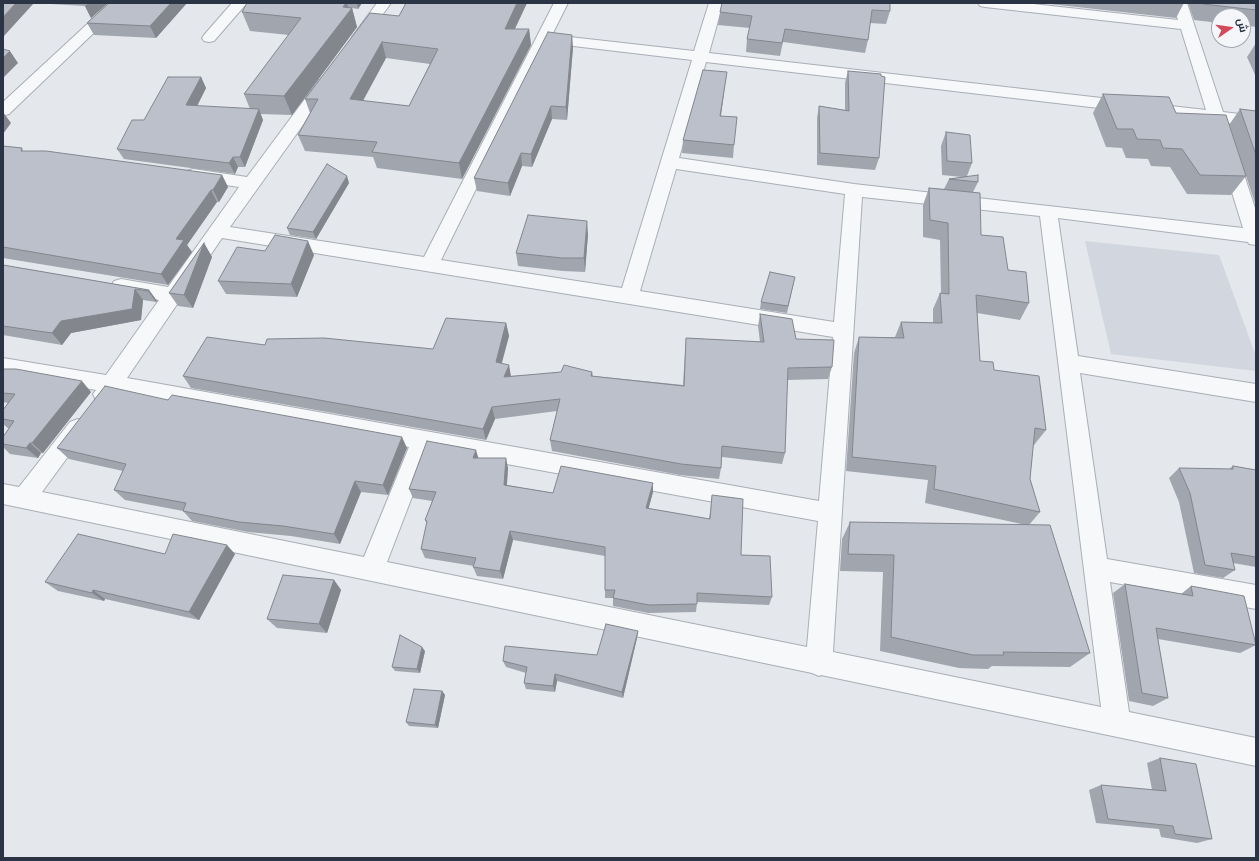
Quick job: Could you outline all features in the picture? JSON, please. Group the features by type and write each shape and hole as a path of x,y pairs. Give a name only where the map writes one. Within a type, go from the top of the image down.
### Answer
{"street":[{"path":"3,111 118,3"},
{"path":"209,38 240,3"},
{"path":"428,265 561,3"},
{"path":"629,297 716,3"},
{"path":"985,3 1187,25"},
{"path":"669,162 854,190 1048,211 1255,238 1180,3"},
{"path":"350,49 372,12"},
{"path":"543,38 1256,121"},
{"path":"14,496 90,413 112,384 252,182 336,68"},
{"path":"174,172 252,182"},
{"path":"819,663 854,190"},
{"path":"1048,211 1117,724"},
{"path":"218,231 844,331"},
{"path":"104,283 174,295"},
{"path":"1068,363 1256,393"},
{"path":"3,366 112,384 830,513"},
{"path":"371,570 423,440"},
{"path":"14,496 1256,752"},
{"path":"1096,568 1256,597"}],"shaded area":[{"path":"1085,241 1219,255 1256,356 1256,371 1111,354"}],"building":[{"path":"3,3 16,3 3,17"},
{"path":"109,3 171,3 150,26 87,23"},
{"path":"247,3 346,3 343,7 352,8 284,96 244,94 301,18 242,12"},
{"path":"406,3 517,3 505,29 529,29 459,163 372,152 377,142 298,135 318,99 305,99 370,13 399,16","holes":["382,42 438,49 409,106 350,99"]},
{"path":"722,3 890,3 890,11 872,10 868,40 785,29 782,43 747,39 752,16 720,12"},
{"path":"1256,3 1256,10 1251,9 1251,8 1203,4"},
{"path":"548,32 572,35 566,107 551,106 531,154 521,153 508,183 474,178"},
{"path":"3,49 10,51 3,58"},
{"path":"703,70 727,72 720,116 737,117 734,145 683,140"},
{"path":"848,71 881,74 881,76 885,77 879,158 820,153 819,106 849,111"},
{"path":"168,77 201,77 186,105 259,109 240,157 233,157 229,163 117,149 132,120 144,120"},
{"path":"1103,94 1169,97 1176,113 1226,115 1246,176 1200,175 1182,149 1163,148 1160,140 1137,139 1133,129 1117,129"},
{"path":"1240,109 1256,111 1256,155"},
{"path":"946,132 970,135 972,163 947,161"},
{"path":"3,146 22,148 21,151 46,151 222,175 213,190 211,190 176,239 184,240 161,274 3,247"},
{"path":"327,164 347,176 313,232 287,228"},
{"path":"978,175 978,182 949,179"},
{"path":"929,188 980,193 981,235 1003,237 1008,270 1026,272 1029,303 976,295 980,361 993,362 994,370 1039,376 1046,430 1035,428 1030,479 1040,512 934,489 936,466 852,457 859,337 904,338 901,322 942,323 940,293 949,294 948,223 930,220"},
{"path":"528,215 587,221 584,258 562,258 516,253"},
{"path":"275,235 308,241 291,284 218,281 237,247 265,251"},
{"path":"204,243 184,295 169,293"},
{"path":"3,265 149,290 135,289 132,309 61,321 52,333 3,326"},
{"path":"770,272 795,277 788,306 761,302"},
{"path":"760,314 792,319 796,339 834,340 832,367 788,368 785,453 722,446 721,468 681,464 550,440 560,399 492,407 483,429 183,376 207,337 265,345 267,339 324,338 433,349 446,318 506,323 496,362 509,365 504,377 561,372 564,365 592,372 591,376 684,386 686,338 764,342"},
{"path":"3,369 16,369 82,381 32,443 30,443 26,448 3,444 3,437 14,421 3,419 3,410 15,394 3,393"},
{"path":"105,386 168,400 172,395 402,437 383,485 355,481 334,534 283,526 239,522 183,511 186,503 114,490 126,464 57,448"},
{"path":"427,441 476,450 473,458 506,458 504,485 553,493 561,466 653,483 646,508 710,519 712,495 743,499 741,555 770,556 772,597 697,593 697,604 649,605 613,598 615,590 605,590 605,547 510,531 500,571 473,567 476,558 421,549 427,521 425,520 436,492 409,489"},
{"path":"1233,466 1256,470 1256,557 1231,553 1235,570 1205,565 1190,493 1179,468 1233,469"},
{"path":"850,522 1050,525 1090,653 1003,652 1004,655 973,655 891,637 894,555 848,554"},
{"path":"78,534 165,554 173,534 227,545 189,612 93,590 92,593 45,582"},
{"path":"283,575 334,580 319,624 267,619"},
{"path":"1125,584 1193,596 1191,586 1244,596 1256,645 1156,628 1168,698 1142,693"},
{"path":"606,624 638,631 622,692 555,674 553,686 524,683 527,667 503,661 505,646 597,655"},
{"path":"400,635 422,647 417,669 392,667"},
{"path":"414,689 442,691 435,725 406,722"},
{"path":"1160,758 1196,764 1212,839 1175,834 1173,826 1108,819 1101,785 1166,791"}]}
